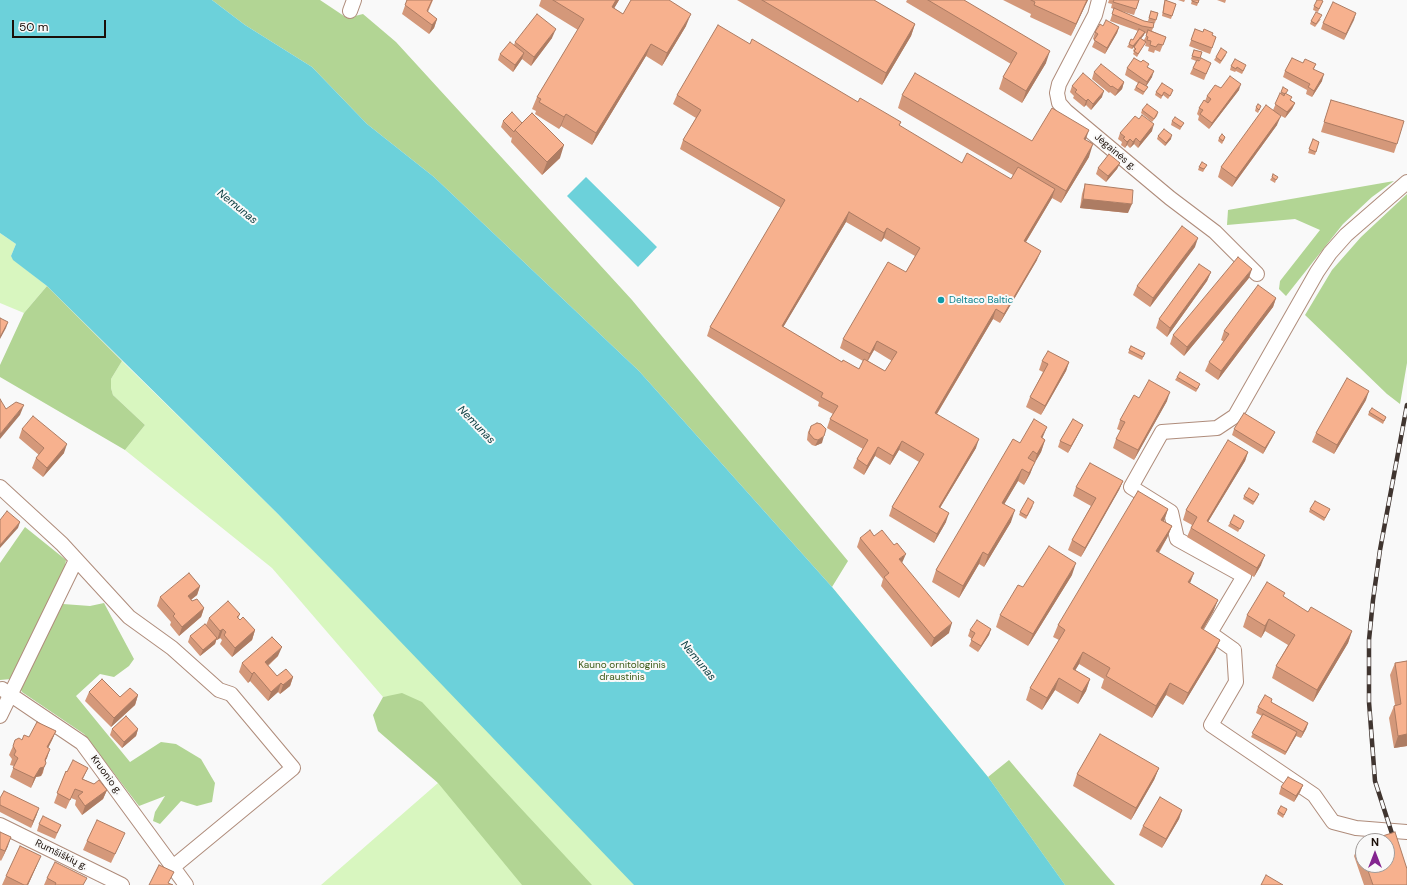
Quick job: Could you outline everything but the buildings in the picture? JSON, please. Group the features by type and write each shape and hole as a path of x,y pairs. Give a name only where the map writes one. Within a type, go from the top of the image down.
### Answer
{"street":[{"name":"Jėgainės g.","path":"1099,0 1095,15 1059,84 1057,93 1059,103 1066,111 1165,194 1215,232 1257,274"},
{"path":"1407,182 1346,235 1330,253 1317,272 1235,416 1217,428 1162,432 1131,487 1171,512 1177,539 1244,576 1210,633 1234,650 1236,682 1210,726 1314,795 1333,822 1351,827 1407,832"},
{"path":"0,487 62,544 129,616 172,648 219,690 231,694 293,768 173,867"},
{"path":"0,716 6,692 76,560"},
{"name":"Kruonio g.","path":"6,692 82,743 186,885"},
{"name":"Rumšiškių g.","path":"0,825 122,885"}],"green space":[{"path":"212,0 320,0 347,18 363,14 396,42 632,300 848,561 832,587 639,371 434,177 367,124 312,67 245,25"},
{"path":"1394,181 1372,197 1343,224 1286,296 1279,289 1280,281 1320,230 1295,219 1227,225 1228,210"},
{"path":"1407,194 1407,363 1400,404 1387,394 1305,315 1332,270 1361,237"},
{"path":"0,233 16,244 11,256 14,260 47,286 24,313 0,303"},
{"path":"47,286 122,361 111,379 113,395 145,425 125,450 0,377 0,365 24,313"},
{"name":"Kauno ornitologinis draustinis","path":"122,361 278,514 365,604 832,587 988,777 1065,885 321,885 438,783 390,696 383,697 272,568 125,450 145,425 113,395 111,379"},
{"path":"25,527 66,560 65,566 11,679 0,680 0,563"},
{"path":"104,603 134,659 129,666 114,677 100,674 76,696 130,762 161,742 176,744 201,759 215,783 212,802 197,806 181,801 160,824 153,821 155,812 165,796 139,806 84,734 22,692 20,688 63,604 90,606"},
{"path":"402,693 422,702 592,885 522,885 438,783 378,731 373,715 383,697"},
{"path":"1009,760 1115,885 1065,885 988,777"}],"water":[{"name":"Nemunas","path":"0,0 212,0 245,25 312,67 367,124 434,177 639,371 832,587 988,777 1065,885 634,885 278,514 47,286 13,260 11,256 16,244 0,233"},
{"path":"586,177 657,247 638,267 567,196"}],"railway":[{"path":"1392,833 1375,781 1369,702 1369,640 1380,550 1407,405"}],"place":[{"name":"Deltaco Baltic","path":"941,300"}]}
